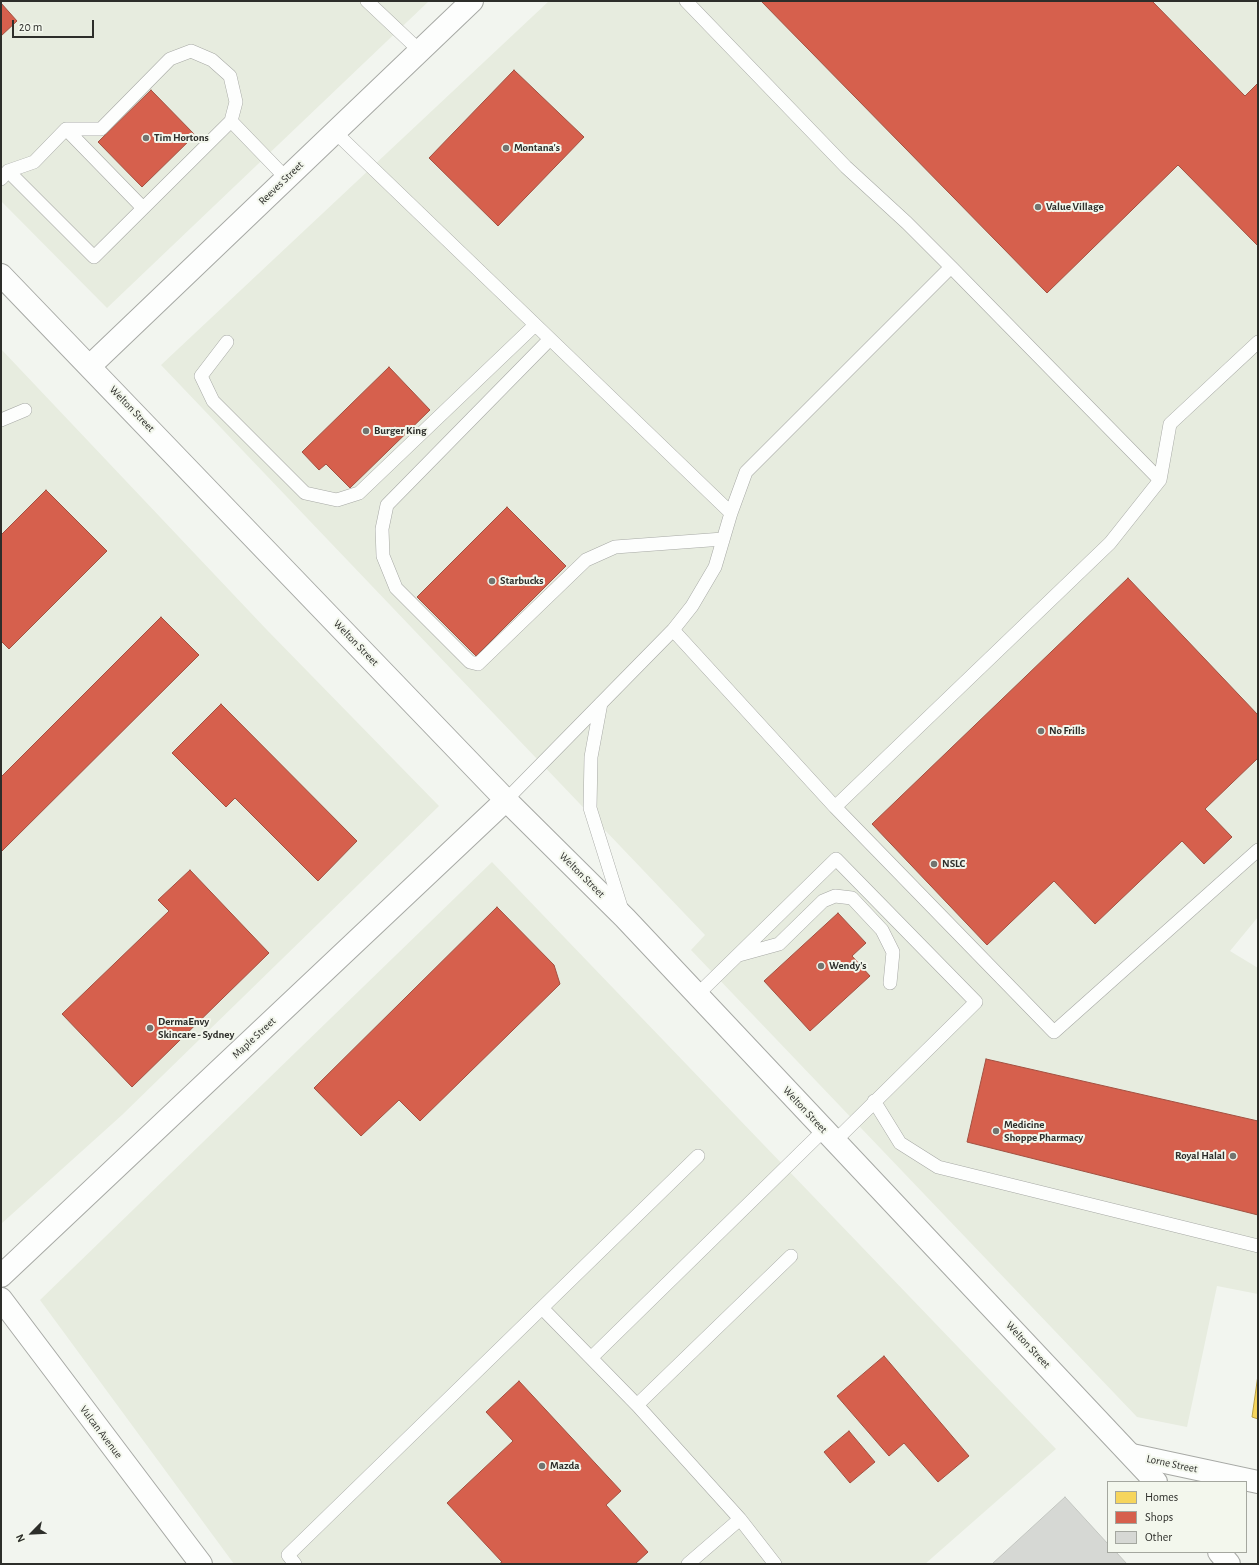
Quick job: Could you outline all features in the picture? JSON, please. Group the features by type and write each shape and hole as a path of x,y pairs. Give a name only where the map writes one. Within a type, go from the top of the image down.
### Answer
{"street":[{"name":"Reeves Street","path":"90,366 472,1"},
{"name":"Welton Street","path":"1,275 506,800 624,918 1155,1481"},
{"name":"Maple Street","path":"1,1276 506,800"},
{"name":"Vulcan Avenue","path":"1,1299 201,1564"},
{"name":"Lorne Street","path":"1132,1455 1258,1482"},
{"path":"1220,1553 1229,1564"}],"lane":[{"path":"367,1 420,52"},
{"path":"686,1 846,167 907,223 1160,480"},
{"path":"191,51 212,60 230,76 236,102 231,121 94,257 4,175 34,162 66,129 101,129 170,59 191,51"},
{"path":"231,121 286,178"},
{"path":"66,129 143,208"},
{"path":"334,132 730,513"},
{"path":"506,800 673,630 692,606 715,567 730,513 746,472 951,267"},
{"path":"226,342 201,376 213,401 305,493 337,500 359,493 535,325"},
{"path":"550,339 387,505 382,529 383,556 396,588 470,662 478,664 586,560 615,547 723,539"},
{"path":"836,807 1110,542 1160,480 1170,424 1258,342"},
{"path":"1,420 25,410"},
{"path":"673,630 836,807 1054,1032 1258,850"},
{"path":"601,703 591,757 590,808 624,918"},
{"path":"591,1358 829,1135 874,1102 976,1002 836,859 697,995"},
{"path":"738,955 779,944 823,901 835,896 852,898 882,930 893,952 890,983"},
{"path":"874,1102 900,1143 938,1167 1258,1246"},
{"path":"295,1564 288,1555 698,1156"},
{"path":"637,1405 791,1256"},
{"path":"542,1308 637,1405 740,1519 775,1564"},
{"path":"688,1564 740,1519"}],"shaded area":[{"path":"1,1 429,1 107,308 1,201"},
{"path":"549,1 1258,1 1258,917 1230,951 1258,968 1258,1294 1217,1286 1187,1427 1137,1417 691,950 705,935 161,365"},
{"path":"1,349 267,630 439,806 122,1115 1,1224"},
{"path":"492,862 1056,1449 925,1564 234,1564 40,1300"}],"building: Homes":[{"path":"1258,1375 1258,1419 1252,1417"}],"building: Shops":[{"path":"761,1 1152,1 1245,96 1258,83 1258,246 1178,165 1047,293"},
{"path":"1,3 17,21 1,36"},
{"name":"Montana's","path":"514,70 584,137 498,226 429,158"},
{"name":"Tim Hortons","path":"151,90 195,135 142,187 98,142"},
{"name":"Burger King","path":"389,367 430,410 350,488 326,464 319,470 302,452"},
{"path":"46,490 107,551 9,649 1,641 1,535"},
{"name":"Starbucks","path":"507,507 566,566 476,656 417,597"},
{"path":"1128,578 1258,715 1258,758 1205,809 1232,837 1204,864 1182,841 1095,924 1054,881 987,945 872,824"},
{"path":"161,617 199,655 1,852 1,777"},
{"path":"221,704 357,841 318,881 235,798 226,807 172,753"},
{"path":"190,870 269,953 132,1087 62,1014 169,911 158,900"},
{"path":"497,907 554,965 560,984 420,1121 399,1100 361,1136 314,1088"},
{"name":"Wendy's","path":"838,913 866,943 852,956 870,976 810,1031 764,981"},
{"path":"986,1059 1258,1121 1258,1215 967,1142"},
{"path":"884,1356 969,1456 938,1482 904,1443 889,1456 837,1396"},
{"name":"Mazda","path":"519,1381 621,1491 606,1505 648,1552 635,1564 499,1564 502,1562 447,1503 513,1441 486,1412"},
{"path":"849,1431 875,1462 850,1483 824,1452"}],"building: Other":[{"path":"1065,1497 1107,1543 1107,1553 1117,1553 1127,1564 992,1564"}],"place":[{"name":"Tim Hortons","path":"146,138"},
{"name":"Montana's","path":"506,148"},
{"name":"Value Village","path":"1038,207"},
{"name":"Burger King","path":"366,431"},
{"name":"Starbucks","path":"492,581"},
{"name":"No Frills","path":"1041,731"},
{"name":"NSLC","path":"934,864"},
{"name":"Wendy's","path":"821,966"},
{"name":"DermaEnvy Skincare - Sydney","path":"150,1028"},
{"name":"Medicine Shoppe Pharmacy","path":"996,1131"},
{"name":"Royal Halal","path":"1233,1156"},
{"name":"Mazda","path":"542,1466"}]}
